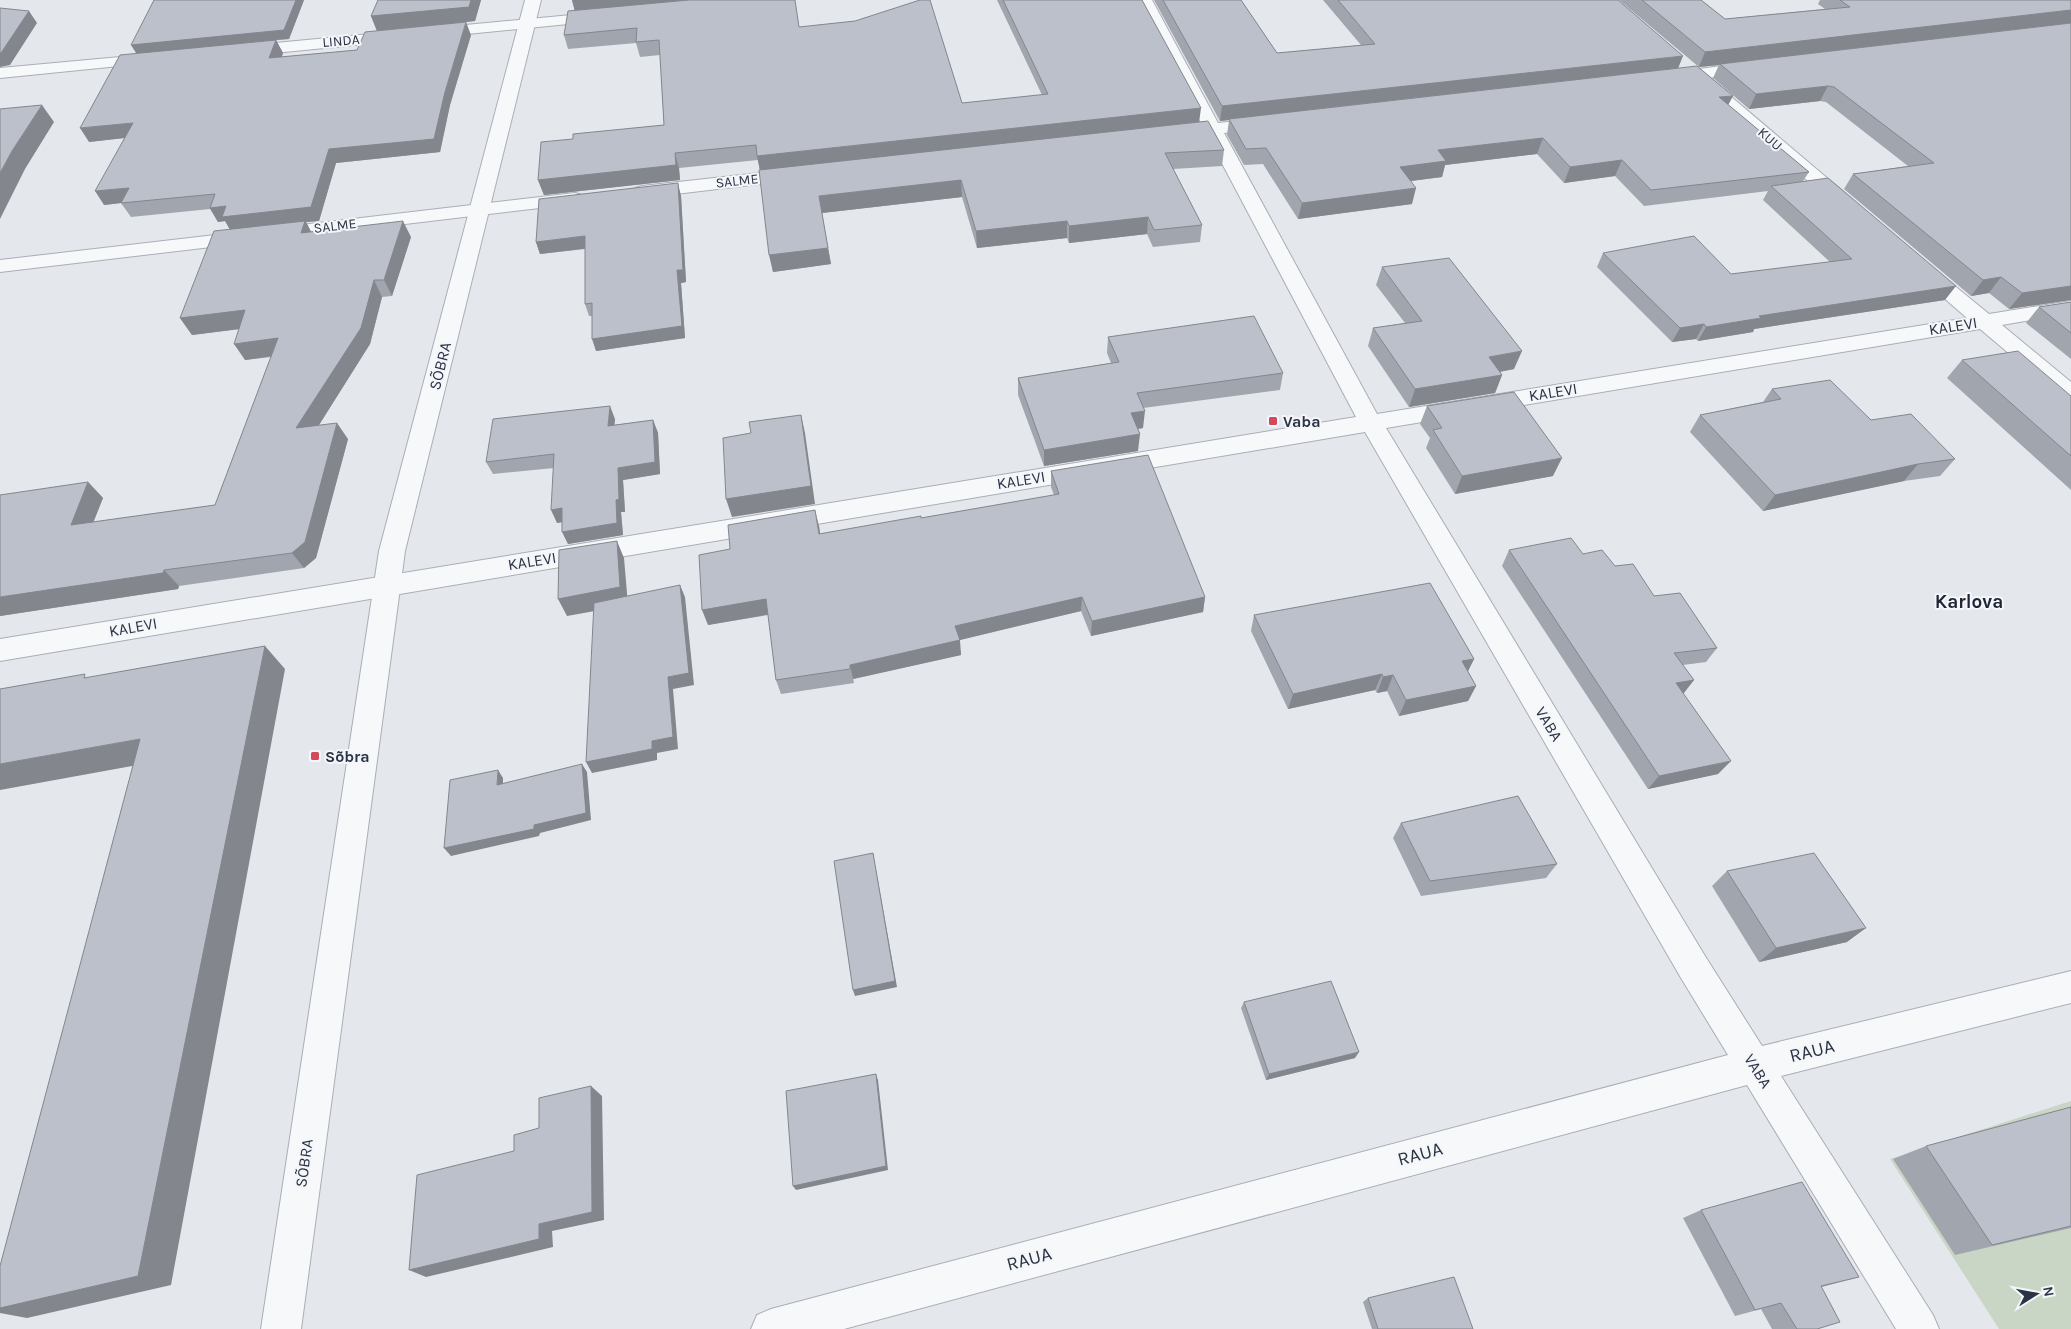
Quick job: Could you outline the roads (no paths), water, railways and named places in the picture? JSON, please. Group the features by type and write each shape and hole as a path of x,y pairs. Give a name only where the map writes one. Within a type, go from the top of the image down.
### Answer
{"street":[{"name":"SÕBRA","path":"280,1329 392,552 533,0"},
{"name":"VABA","path":"1144,0 1371,422 1693,967 1919,1329"},
{"name":"LINDA","path":"228,52 618,15"},
{"path":"0,73 168,58"},
{"name":"KUU","path":"1680,62 1861,217"},
{"path":"1658,80 1771,65"},
{"path":"1164,134 1282,121"},
{"name":"SALME","path":"621,194 818,172"},
{"name":"SALME","path":"0,266 592,198"},
{"path":"1907,256 2071,394"},
{"name":"KALEVI","path":"0,650 387,584 2071,307"},
{"name":"RAUA","path":"771,1329 1754,1065 2071,987"}],"place":[{"name":"Vaba","path":"1273,421"},
{"name":"Sõbra","path":"315,756"}],"district":[{"name":"Karlova","path":"1969,602"}]}
